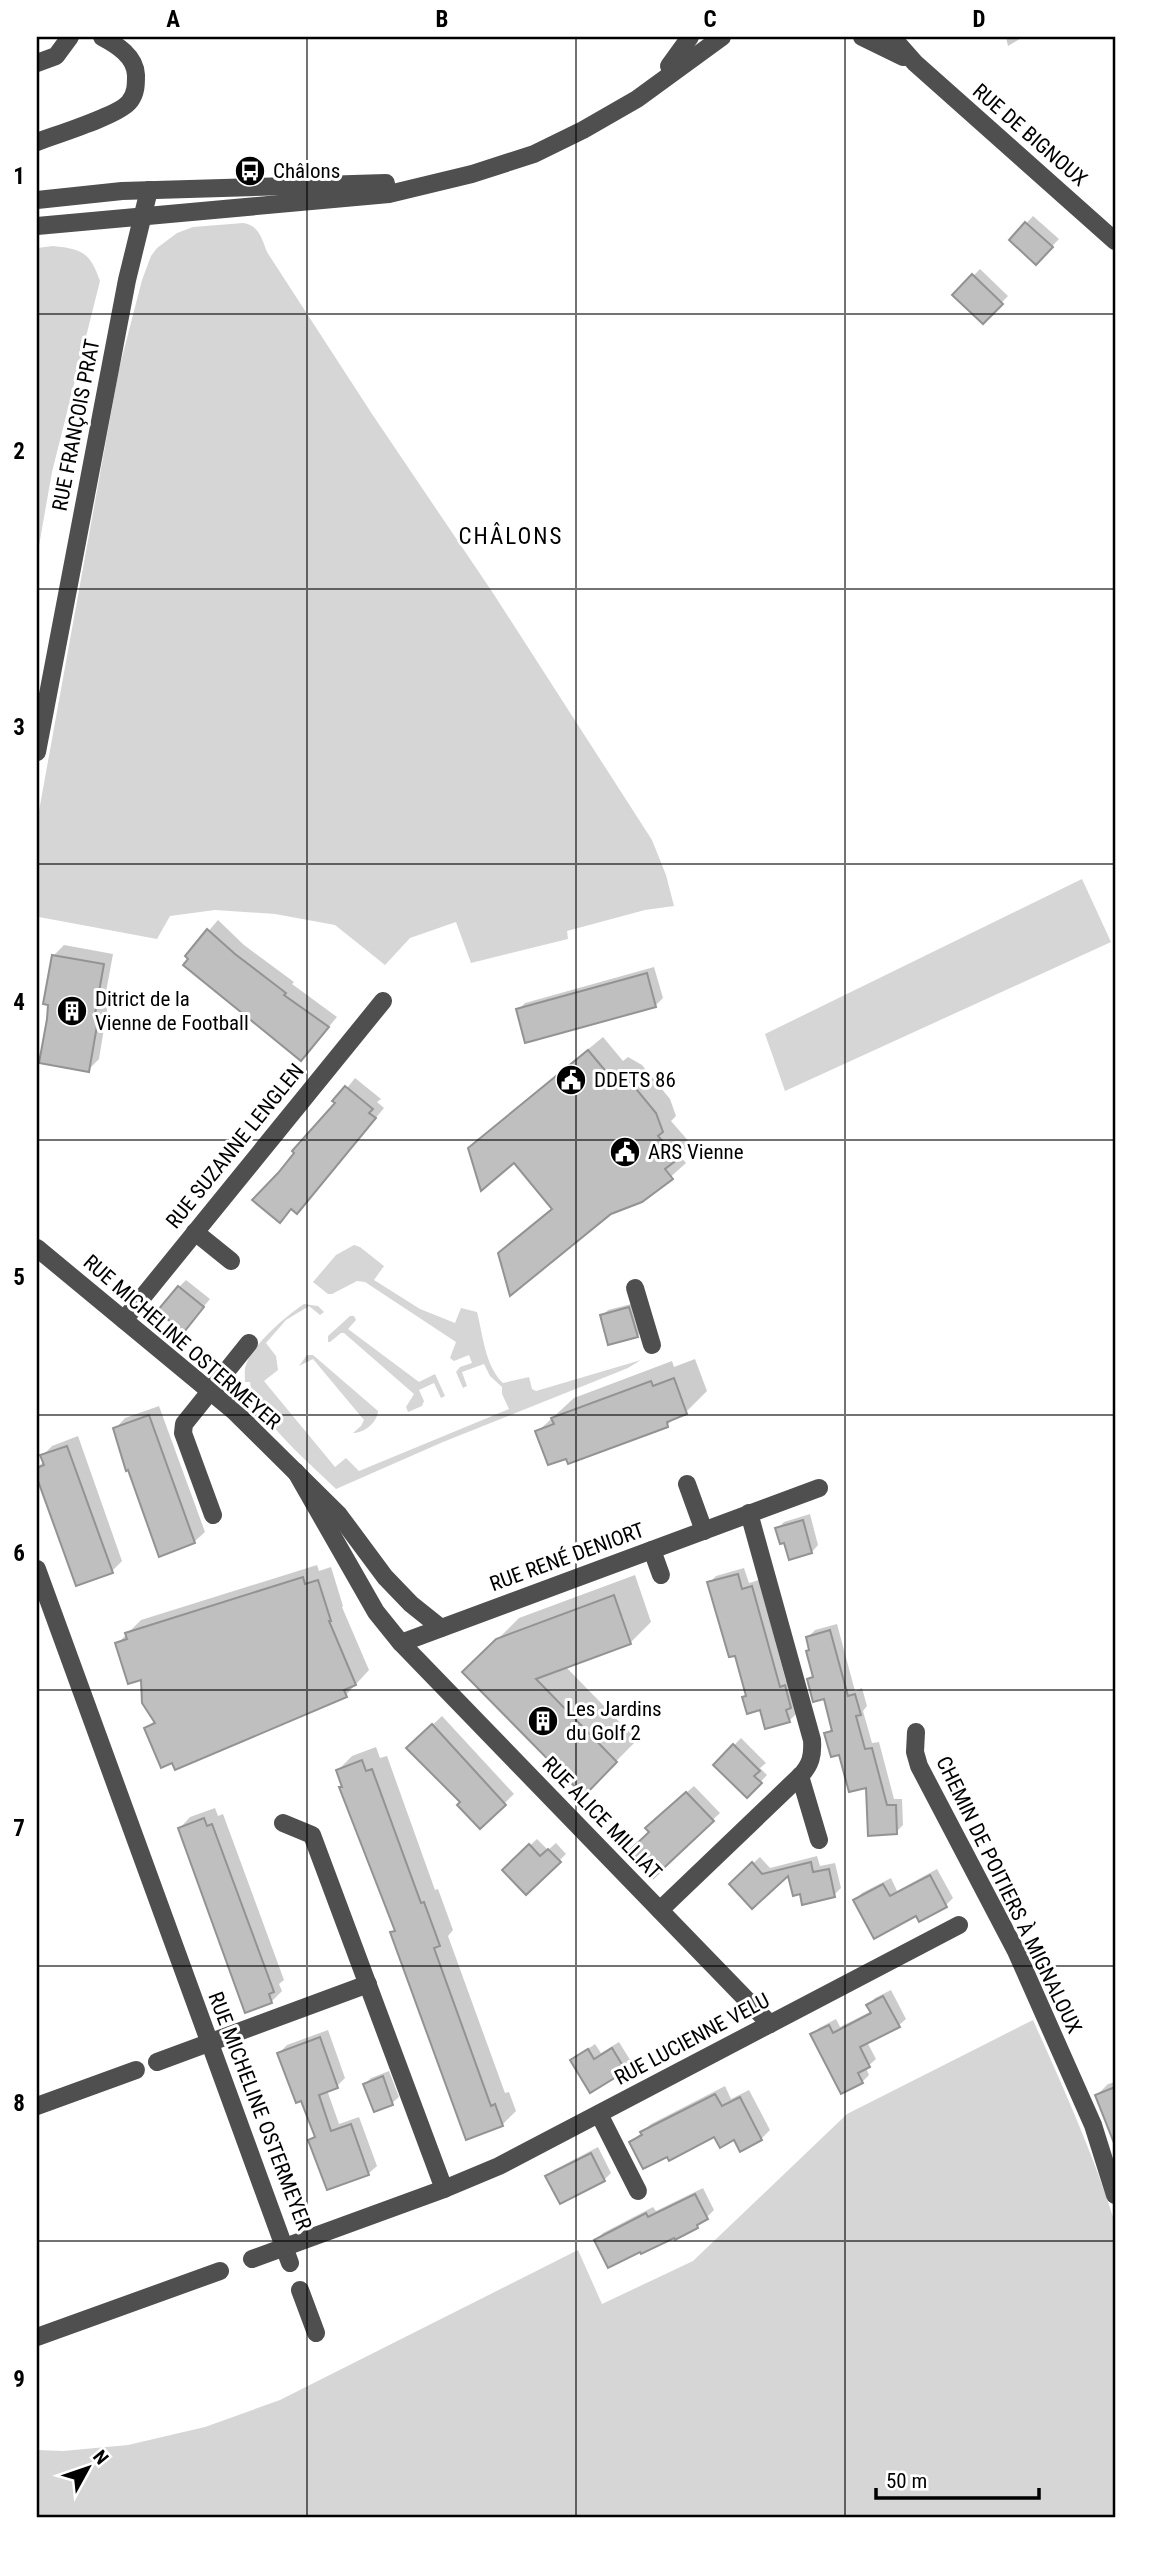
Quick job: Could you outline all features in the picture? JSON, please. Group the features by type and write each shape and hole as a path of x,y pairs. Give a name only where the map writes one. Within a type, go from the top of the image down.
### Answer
{"street":[{"path":"37,64 57,56 70,37"},
{"path":"37,142 114,112 129,103 136,88 135,67 121,48 102,37"},
{"path":"637,99 663,74 690,37"},
{"path":"37,226 389,194 472,174 534,154 583,131 637,99 722,37"},
{"name":"RUE DE BIGNOUX","path":"862,37 915,63"},
{"name":"RUE DE BIGNOUX","path":"892,37 915,63 1115,242"},
{"path":"37,200 78,194 234,186 428,184"},
{"name":"RUE FRANÇOIS PRAT","path":"37,752 127,280 149,190"},
{"name":"RUE SUZANNE LENGLEN","path":"124,1320 383,1001"},
{"path":"195,1232 231,1261"},
{"name":"RUE MICHELINE OSTERMEYER","path":"37,1248 234,1410 340,1515 385,1577 441,1629"},
{"path":"635,1287 652,1345"},
{"path":"213,1514 184,1433 187,1418 249,1343"},
{"name":"RUE MICHELINE OSTERMEYER","path":"296,1472 376,1612 401,1643"},
{"path":"687,1484 704,1531"},
{"name":"RUE RENÉ DENIORT","path":"401,1643 819,1488"},
{"path":"660,1910 804,1772 813,1755 812,1740 749,1513"},
{"path":"652,1550 661,1575"},
{"name":"RUE MICHELINE OSTERMEYER","path":"37,1569 287,2255 444,2189"},
{"name":"RUE ALICE MILLIAT","path":"401,1643 770,2024"},
{"name":"CHEMIN DE POITIERS À MIGNALOUX","path":"916,1732 915,1752 919,1766 1016,1951 1093,2125 1115,2195"},
{"path":"804,1772 819,1840"},
{"path":"283,1823 312,1835 444,2189"},
{"name":"RUE LUCIENNE VELU","path":"444,2189 499,2166 959,1925"},
{"path":"157,2062 368,1984"},
{"path":"37,2106 136,2070"},
{"path":"599,2114 638,2191"},
{"path":"253,2259 287,2255"},
{"path":"37,2337 220,2271"},
{"path":"300,2290 316,2333"}],"shaded area":[{"path":"243,223 259,233 267,252 493,593 652,840 666,875 674,906 645,910 567,931 568,939 471,963 456,922 410,938 385,965 335,925 275,914 215,910 170,916 157,939 39,917 37,935 37,822 119,369 142,280 151,256 177,233 193,227"},
{"path":"53,246 84,254 93,264 100,281 52,472 37,557 37,248"},
{"path":"1082,879 1111,942 785,1091 765,1034"},
{"path":"354,1245 384,1266 374,1280 420,1309 455,1323 461,1308 477,1312 488,1359 503,1383 529,1377 532,1389 536,1391 641,1360 628,1368 443,1442 336,1489 272,1425 261,1410 250,1382 245,1382 245,1367 255,1349 280,1323 304,1304 318,1306 324,1312 320,1315 309,1306 286,1320 266,1343 276,1356 278,1370 264,1381 335,1467 346,1458 359,1471 509,1409 502,1394 502,1387 490,1376 484,1364 462,1372 467,1386 463,1388 456,1372 460,1367 472,1363 469,1355 454,1361 450,1358 456,1342 365,1282 357,1281 328,1294 313,1282 336,1255"},
{"path":"350,1316 354,1316 356,1320 348,1329 419,1382 435,1374 445,1396 441,1398 434,1383 419,1390 424,1401 422,1406 408,1412 406,1407 414,1394 344,1333 328,1342 328,1336"},
{"path":"307,1355 313,1355 378,1411 369,1426 353,1433 364,1420 313,1359 299,1366"},
{"path":"1033,2020 1087,2146 1115,2223 1115,2518 37,2518 37,2450 63,2451 128,2445 205,2427 280,2400 578,2250 602,2304 693,2261 847,2114"}],"building":[{"path":"1025,222 1053,247 1036,265 1009,240"},
{"path":"972,274 1003,304 983,324 952,295"},
{"path":"207,929 286,993 284,995 329,1027 301,1061 183,965 188,959 185,956"},
{"name":"Ditrict de la Vienne de Football","path":"52,955 104,964 89,1072 39,1063 48,1005 43,1004"},
{"path":"647,973 656,1007 525,1043 516,1009"},
{"path":"588,1050 608,1074 613,1070 628,1079 656,1113 663,1132 658,1136 678,1159 665,1169 673,1179 642,1202 611,1214 510,1296 498,1253 552,1209 514,1163 481,1191 468,1148"},
{"path":"345,1086 373,1109 369,1113 376,1118 297,1214 291,1209 280,1223 252,1200 278,1173 294,1153 292,1151 335,1103 332,1101"},
{"path":"178,1286 204,1307 184,1332 157,1311"},
{"path":"629,1307 638,1337 608,1345 600,1315"},
{"path":"674,1378 687,1414 667,1422 668,1427 568,1464 566,1459 548,1465 535,1431 554,1424 551,1418 651,1381 653,1386"},
{"path":"149,1415 195,1543 159,1557 128,1470 126,1471 113,1428"},
{"path":"67,1446 113,1573 76,1586 37,1478 37,1468 44,1465 40,1455"},
{"path":"803,1520 812,1553 789,1560 784,1543 780,1544 775,1528"},
{"path":"738,1574 742,1589 752,1586 780,1687 785,1685 791,1708 786,1710 790,1722 765,1729 760,1710 747,1714 742,1697 746,1696 735,1656 729,1657 707,1582"},
{"path":"303,1577 305,1584 318,1580 329,1621 356,1685 344,1690 347,1697 175,1770 172,1763 161,1768 144,1728 155,1723 142,1703 141,1680 128,1684 115,1643 127,1639 125,1633"},
{"name":"Les Jardins du Golf 2","path":"614,1595 631,1644 536,1679 617,1762 584,1796 462,1672 496,1639"},
{"path":"830,1630 848,1696 855,1694 861,1715 856,1716 865,1749 872,1748 887,1805 896,1805 897,1834 868,1836 866,1788 849,1792 839,1755 831,1757 824,1733 832,1731 824,1699 813,1702 807,1679 813,1677 806,1651 809,1650 806,1637"},
{"path":"432,1724 506,1805 480,1829 457,1805 460,1802 406,1748"},
{"path":"733,1744 760,1771 754,1776 762,1783 747,1798 713,1765"},
{"path":"362,1760 366,1771 372,1769 421,1903 424,1902 440,1946 434,1948 491,2106 495,2104 503,2126 466,2140 390,1932 395,1931 339,1787 342,1787 336,1770"},
{"path":"686,1792 714,1821 653,1878 628,1852 649,1832 645,1828"},
{"path":"204,1818 207,1826 212,1824 274,1992 269,1994 272,2003 245,2013 178,1828"},
{"path":"529,1844 540,1856 548,1849 561,1862 526,1895 502,1870"},
{"path":"752,1862 762,1874 811,1862 813,1872 829,1869 835,1897 802,1905 800,1894 793,1896 788,1876 752,1909 729,1884"},
{"path":"930,1875 947,1907 919,1922 916,1916 874,1939 853,1900 883,1884 890,1896"},
{"path":"883,1996 900,2027 860,2047 870,2067 858,2073 863,2083 841,2094 810,2034 829,2025 833,2033 871,2013 866,2005"},
{"path":"320,2037 338,2088 319,2095 331,2131 351,2124 369,2175 327,2190 308,2140 315,2137 301,2101 296,2103 277,2053"},
{"path":"612,2048 626,2071 590,2093 570,2060 588,2049 594,2059"},
{"path":"383,2076 393,2105 374,2112 363,2084"},
{"path":"1115,2087 1115,2142 1114,2143 1095,2095"},
{"path":"715,2094 722,2106 740,2097 762,2140 740,2152 734,2140 720,2148 714,2137 669,2161 667,2157 643,2169 629,2142 642,2135 640,2132"},
{"path":"591,2153 605,2181 560,2204 545,2176"},
{"path":"695,2194 708,2219 697,2225 698,2228 608,2268 594,2240 646,2213 648,2217"}],"place":[{"name":"Châlons","path":"250,171"},
{"name":"Ditrict de la Vienne de Football","path":"72,1011"},
{"name":"DDETS 86","path":"571,1080"},
{"name":"ARS Vienne","path":"625,1152"},
{"name":"Les Jardins du Golf 2","path":"543,1721"}],"district":[{"name":"CHÂLONS","path":"511,536"}]}
